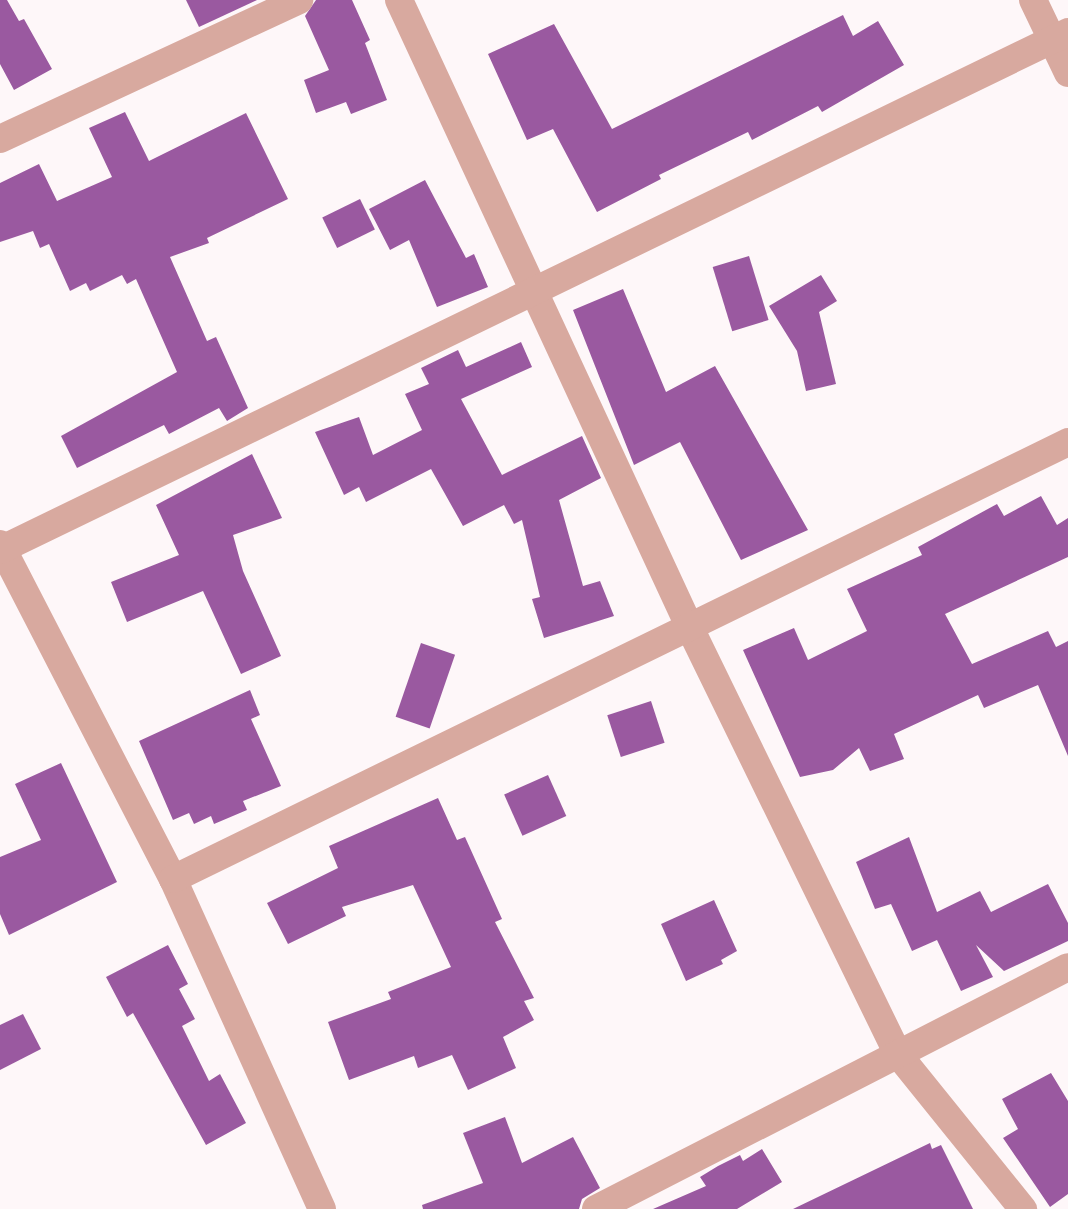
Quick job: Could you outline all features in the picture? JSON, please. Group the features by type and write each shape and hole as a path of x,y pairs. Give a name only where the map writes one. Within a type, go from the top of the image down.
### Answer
{"street":[{"path":"0,139 299,0"},
{"path":"399,0 538,291 690,628 897,1054 1023,1209"},
{"path":"1032,0 1060,36 1068,73"},
{"path":"322,1209 173,879 1,547 1060,36"},
{"path":"173,879 1068,442"},
{"path":"596,1209 1068,966"}],"building":[{"path":"0,0 7,0 19,21 24,19 52,69 14,90 0,64"},
{"path":"186,0 257,0 199,27"},
{"path":"316,0 352,0 370,40 365,43 387,100 351,114 346,102 316,113 304,80 329,70 305,16"},
{"path":"843,15 853,36 878,21 904,65 822,112 818,106 752,140 748,132 659,175 661,179 597,212 553,129 527,140 488,54 554,24 612,129"},
{"path":"125,112 149,161 246,113 288,199 207,238 209,243 170,257 207,341 216,337 248,408 227,421 219,408 169,434 164,425 77,468 61,436 177,372 136,279 127,284 122,275 90,291 86,283 70,291 49,244 40,248 33,231 0,242 0,183 39,164 57,201 112,177 89,128"},
{"path":"425,180 466,258 474,254 488,287 437,307 409,240 390,250 369,209"},
{"path":"360,199 375,230 337,248 322,217"},
{"path":"749,256 769,320 732,331 713,267"},
{"path":"821,275 837,301 819,312 836,384 806,391 797,351 769,306"},
{"path":"623,289 666,392 715,366 808,530 741,560 680,442 634,465 573,310"},
{"path":"521,342 532,367 461,399 502,475 582,436 601,478 559,500 583,586 600,581 614,616 544,638 532,599 540,597 522,520 514,524 504,505 463,526 431,469 366,502 359,487 344,495 315,432 359,417 373,455 422,430 405,394 429,384 421,368 458,350 466,367"},
{"path":"252,454 282,518 233,535 243,571 281,656 241,674 203,591 127,622 111,582 179,555 156,505"},
{"path":"1041,496 1057,525 1068,518 1068,557 945,614 972,664 1048,631 1056,647 1068,641 1068,756 1038,685 984,708 978,695 894,734 904,759 870,771 859,748 833,770 800,777 743,650 794,628 808,660 867,631 847,589 922,555 918,547 997,504 1004,516"},
{"path":"421,643 455,655 430,728 396,717"},
{"path":"250,690 260,715 251,719 281,786 243,801 247,810 214,824 211,816 194,824 189,813 173,820 139,741"},
{"path":"651,701 665,743 621,757 607,715"},
{"path":"61,763 117,882 9,935 0,914 0,857 41,840 15,784"},
{"path":"548,775 566,816 522,836 504,795"},
{"path":"438,798 457,840 465,837 502,919 495,922 534,998 524,1001 534,1020 503,1037 516,1068 468,1090 452,1055 418,1068 414,1056 349,1080 328,1022 391,999 388,992 451,967 413,885 342,907 346,916 288,944 267,903 338,868 329,846"},
{"path":"909,837 937,912 980,891 991,912 1048,884 1068,923 1068,941 1004,971 976,945 993,977 961,991 937,940 912,951 891,904 875,909 856,862"},
{"path":"714,900 737,951 721,960 723,964 686,981 661,924"},
{"path":"168,945 188,984 179,989 195,1019 182,1026 209,1081 220,1074 246,1123 206,1145 133,1013 127,1017 106,977"},
{"path":"23,1014 41,1049 0,1070 0,1025"},
{"path":"1051,1073 1068,1101 1068,1194 1050,1207 1003,1138 1018,1129 1002,1099"},
{"path":"505,1117 522,1163 573,1137 600,1188 582,1199 579,1209 423,1209 422,1205 483,1183 463,1133"},
{"path":"930,1143 932,1149 941,1145 973,1209 793,1209"},
{"path":"762,1149 782,1182 737,1209 653,1209 706,1186 700,1177 718,1166 740,1155 743,1161"}]}
